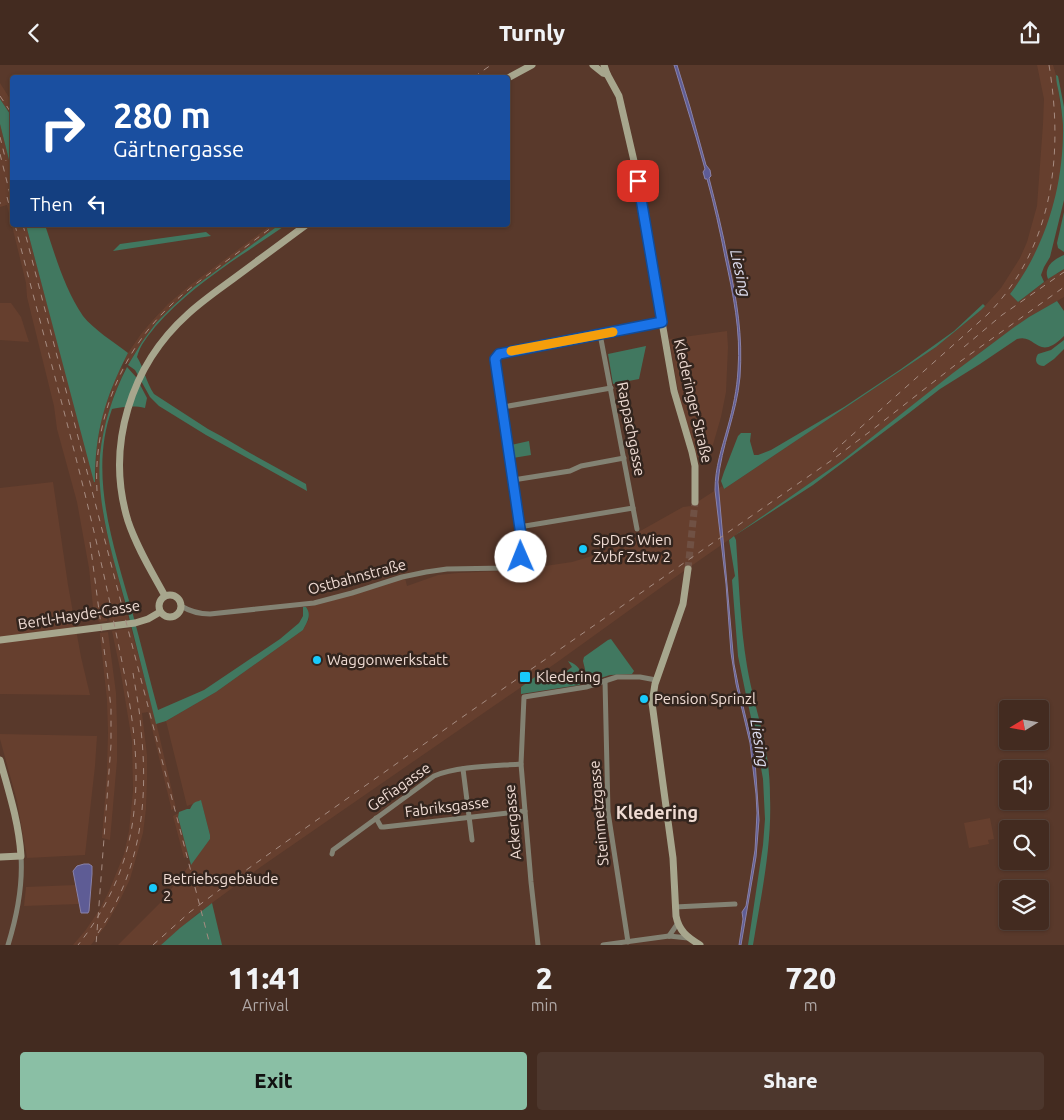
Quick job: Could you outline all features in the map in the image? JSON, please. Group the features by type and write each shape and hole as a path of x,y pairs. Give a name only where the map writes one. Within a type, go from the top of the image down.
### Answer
{"main road":[{"path":"510,77 532,65"},
{"name":"Klederinger Straße","path":"593,65 607,74"},
{"name":"Klederinger Straße","path":"604,65 619,96 634,161 674,391 695,466 695,502"},
{"path":"165,596 140,551 128,521 123,497 120,459 122,436 133,392 157,347 189,313 303,227"},
{"path":"688,569 683,603 656,680 652,703 672,858 678,923 688,938 700,945"},
{"path":"168,595 176,596 181,606 179,614 165,617 160,612 159,605 160,601 168,595"},
{"name":"Bertl-Hayde-Gasse","path":"0,640 135,623 148,619 160,612"},
{"path":"0,760 12,803 21,856 0,857"}],"street":[{"path":"633,508 519,527 495,359 499,354 662,322"},
{"name":"Rappachgasse","path":"600,334 637,529"},
{"path":"502,407 611,388"},
{"path":"513,480 570,471 581,466 624,457"},
{"name":"Ostbahnstraße","path":"181,606 190,611 210,614 314,603 419,573 447,569 510,567 517,563 521,557 522,542 519,527"},
{"path":"605,681 617,677 656,680"},
{"name":"Ackergasse","path":"538,945 521,764 524,697 586,687 605,681"},
{"name":"Steinmetzgasse","path":"605,681 608,812 628,942"},
{"name":"Gefiagasse","path":"332,854 333,850 434,775 464,769 521,764"},
{"path":"464,769 472,840"},
{"name":"Fabriksgasse","path":"376,818 381,827 384,827 525,811"},
{"path":"8,945 20,897 21,856"},
{"path":"676,907 734,904"},
{"path":"669,936 678,923"},
{"path":"603,945 669,936 688,938"}],"shaded area":[{"path":"674,65 677,65 706,165 710,170 711,176 709,178 722,229 737,304 740,333 740,377 736,404 722,455 718,482 734,664 755,761 759,820 756,857 741,945 739,945 743,919 742,912 746,906 755,850 756,794 750,743 736,684 731,653 726,584 715,490 721,450 732,412 737,384 739,355 736,313 714,208 707,179 705,179 703,172 705,169"},
{"path":"1037,65 1053,65 1056,75 1063,123 1062,168 1058,195 1047,226 1035,255 1010,294 1018,302 1064,269 1064,297 1029,317 985,349 843,460 556,663 262,866 197,914 161,945 118,945 161,902 210,839 201,801 187,806 166,721 216,692 303,630 309,619 306,607 405,578 407,586 438,575 518,570 572,562 595,555 683,507 691,506 722,486 724,489 936,347 981,310 1001,288 1020,258 1027,242 1037,206 1044,99"},
{"path":"0,83 10,99 10,114 0,99"},
{"path":"0,124 10,164 10,217 7,205 0,207"},
{"path":"12,227 27,227 95,482 97,443 103,411 121,367 125,369 114,395 104,431 100,476 103,513 107,533 129,620 110,622 108,616 107,621 99,622 93,607 89,568 77,502 57,429 54,406 27,297 26,283"},
{"path":"268,227 276,227 185,294 156,323 129,363 124,361 141,334 152,321 189,286"},
{"path":"0,303 11,303 21,317 29,342 0,340"},
{"path":"727,331 726,392 721,417 710,455 697,457 681,407 669,339"},
{"path":"53,482 68,585 90,695 0,694 0,488"},
{"path":"131,628 154,713 176,808 171,810 148,712 142,713 147,755 146,809 143,833 130,879 106,925 91,945 73,945 100,909 109,891 124,854 129,831 133,791 132,741 112,631"},
{"path":"108,632 116,693 117,725 117,761 110,840 102,838 108,732 107,700 100,635 100,633"},
{"path":"0,734 97,736 85,855 27,858 17,801"},
{"path":"179,813 178,817 189,855 184,858 173,816"},
{"path":"990,818 994,839 988,840 989,844 969,848 964,823"},
{"path":"84,864 92,866 88,913 81,913 73,871 77,866"},
{"path":"76,885 79,904 24,906 26,887"}],"green space":[{"path":"1056,75 1058,76 1064,107 1064,200 1050,257 1041,275 1044,282 1018,302 1010,294 1034,256 1043,236 1056,193 1060,170 1063,125"},
{"path":"0,99 10,114 10,164 0,124"},
{"path":"1064,212 1064,252 1058,248 1057,243"},
{"path":"27,227 46,227 66,284 83,316 98,331 128,353 113,385 103,415 99,431 94,482"},
{"path":"276,227 283,227 200,284 184,298 147,337 137,357 154,394 208,429 306,484 307,491 206,435 159,406 150,397 135,370 128,365 156,323 194,287"},
{"path":"206,232 211,236 113,251 120,244"},
{"path":"1064,255 1064,269 1048,279 1047,271 1050,264"},
{"path":"1057,301 1064,311 1064,336 1055,344 1043,347 1024,338 1017,339 940,389 813,485 734,536 843,460 1013,328"},
{"path":"983,304 985,306 981,310 936,347 724,489 721,481 738,436 741,433 751,433 750,441 754,455 771,450 844,407 901,369 954,331"},
{"path":"1064,340 1064,349 1054,359 1044,366 1036,362 1038,354 1051,350"},
{"path":"646,346 639,379 613,384 608,354"},
{"path":"127,367 136,377 147,398 145,408 132,406 112,409 105,434 102,459 103,485 111,536 158,710 204,690 280,639 299,623 303,616 303,607 306,607 309,613 303,630 216,692 166,721 156,724 111,550 103,512 99,474 106,421 117,388"},
{"path":"529,441 531,455 513,458 511,445"},
{"path":"734,536 736,540 745,651 768,761 770,783 768,853 753,945 748,945 765,819 763,779 738,656 732,580 735,576 729,540"},
{"path":"611,639 634,671 632,674 610,675 588,682 583,661 584,657"},
{"path":"568,661 579,669 582,683 521,694 521,687 542,672 546,677 553,675 556,679 572,667"},
{"path":"201,800 210,839 191,865 178,817 179,812 190,809 193,803"},
{"path":"212,903 222,945 161,945 180,928"}],"tunnel":[{"path":"688,569 695,502"}],"railway":[{"path":"477,75 491,65"},
{"path":"833,452 987,315 1009,289 1027,260 1040,230 1048,199 1053,166 1055,133 1049,65"},
{"path":"0,96 10,111"},
{"path":"0,137 6,161"},
{"path":"0,154 10,194"},
{"path":"7,197 10,208"},
{"path":"16,227 90,515 122,662 134,736 136,786 128,848 108,899 78,945"},
{"path":"24,227 210,945"},
{"path":"97,491 97,465 105,415 113,391 137,345 152,325 181,296 272,227"},
{"path":"964,347 1002,315 1064,272"},
{"path":"153,945 190,912 242,873 832,460 954,366 1064,287"},
{"path":"90,542 111,709 111,745 96,945"},
{"path":"98,933 124,886 138,836 142,810 144,784 143,757 140,716 133,673"}],"slow traffic":[{"path":"511,351 613,332"}],"place":[{"name":"SpDrS Wien Zvbf Zstw 2","path":"583,549"},
{"name":"Waggonwerkstatt","path":"317,660"},
{"name":"Kledering","path":"525,677"},
{"name":"Pension Sprinzl","path":"644,699"},
{"name":"Betriebsgebäude 2","path":"153,888"}],"district":[{"name":"Kledering","path":"657,813"}],"route":[{"path":"521,557 522,542 495,359 499,354 662,322 638,181"}],"water label":[{"name":"Liesing","path":"741,273"},
{"name":"Liesing","path":"760,743"}]}
